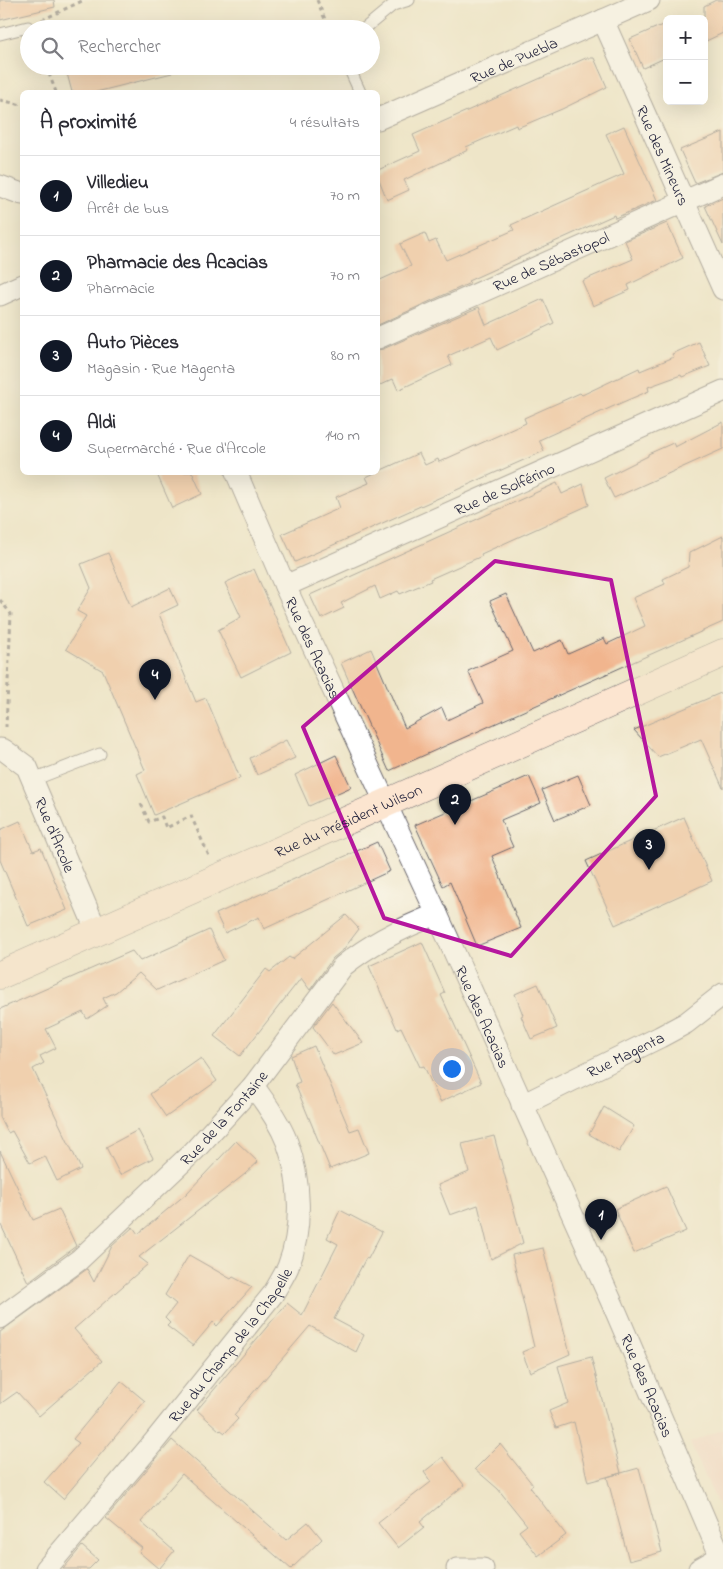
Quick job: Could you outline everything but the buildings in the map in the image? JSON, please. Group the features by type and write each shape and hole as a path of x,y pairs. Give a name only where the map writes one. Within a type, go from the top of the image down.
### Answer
{"main road":[{"name":"Rue du Président Wilson","path":"0,975 723,653"}],"street":[{"name":"Rue de Puebla","path":"380,118 650,0"},
{"name":"Rue des Mineurs","path":"603,20 723,288"},
{"name":"Rue de Sébastopol","path":"380,337 723,184"},
{"path":"0,186 20,193"},
{"path":"0,295 20,286"},
{"name":"Rue de Solférino","path":"285,586 723,391"},
{"name":"Rue des Acacias","path":"237,475 285,586 386,802 617,1314 722,1559"},
{"name":"Rue d'Arcole","path":"0,749 27,767 97,932"},
{"name":"Rue de la Fontaine","path":"0,1318 79,1260 194,1151 253,1086 343,966 359,953 402,928 437,914"},
{"name":"Rue Magenta","path":"522,1105 686,1023 723,994"},
{"name":"Rue du Champ de la Chapelle","path":"46,1569 153,1443 273,1294 288,1266 296,1237 298,1205 295,1173 287,1142 270,1109 253,1086"},
{"path":"699,1569 722,1559"},
{"path":"457,1569 483,1569"}],"lane":[{"path":"375,20 393,5 409,0"},
{"path":"0,34 20,29"},
{"path":"352,75 359,90"},
{"path":"33,780 100,754"}],"path":[{"path":"43,20 84,0"},
{"path":"317,0 325,20"},
{"path":"49,75 55,90"},
{"path":"0,100 20,105"},
{"path":"0,600 11,614 6,727"},
{"path":"141,804 149,822 162,817 166,828 192,816 218,878"}],"highlighted area":[{"path":"495,561 611,580 656,796 511,956 384,918 303,727"}],"shaded area":[{"path":"723,1429 723,1516 690,1443"}],"place":[{"name":"Aldi","path":"155,700"},
{"name":"Pharmacie des Acacias","path":"455,825"},
{"name":"Auto Pièces","path":"649,870"},
{"name":"Villedieu","path":"601,1240"}]}
